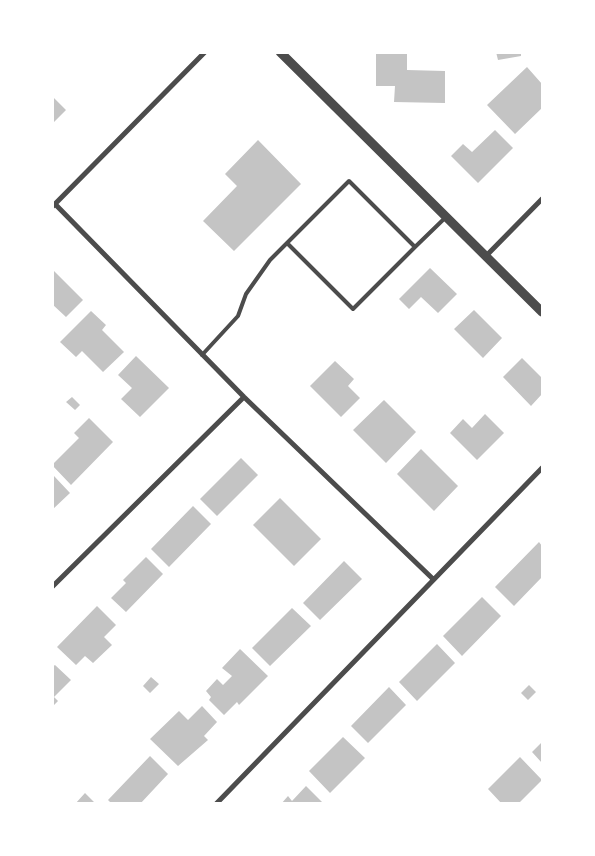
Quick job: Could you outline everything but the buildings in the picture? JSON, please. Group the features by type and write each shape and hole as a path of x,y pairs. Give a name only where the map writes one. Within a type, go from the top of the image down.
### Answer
{"street":[{"path":"205,52 54,206 244,397 433,579"},
{"path":"280,52 542,312"},
{"path":"486,256 542,199"},
{"path":"52,587 244,397"},
{"path":"216,804 542,468"}],"lane":[{"path":"202,354 238,316 246,294 270,260 349,181 416,247"},
{"path":"287,243 353,309 446,216"}]}
